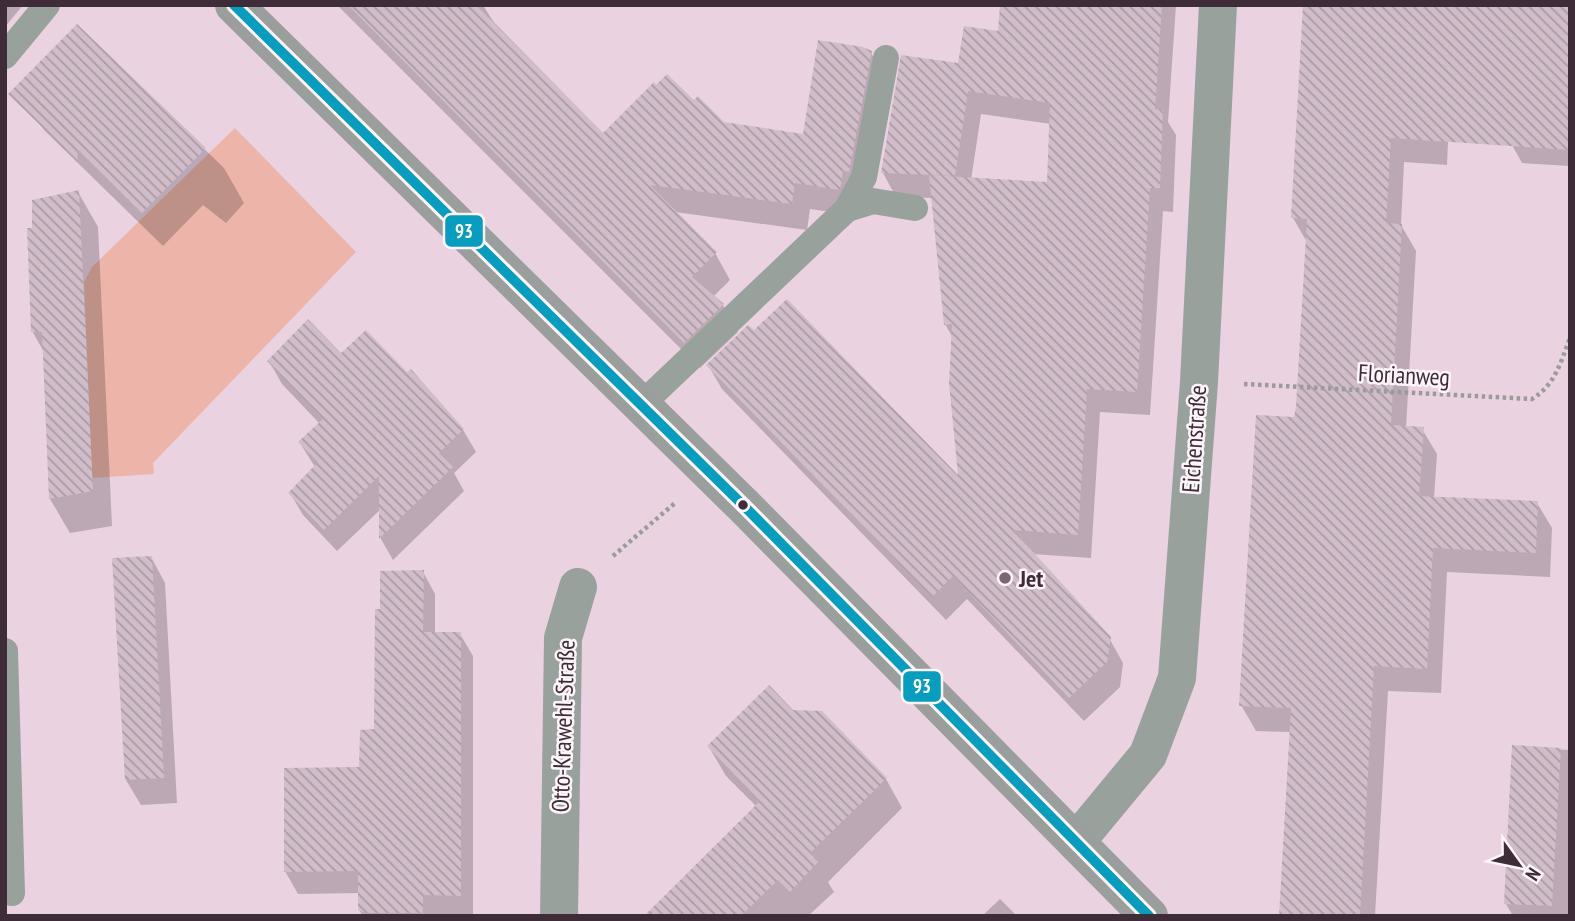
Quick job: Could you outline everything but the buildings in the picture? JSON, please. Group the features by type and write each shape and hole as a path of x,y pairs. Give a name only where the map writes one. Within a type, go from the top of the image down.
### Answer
{"main road":[{"path":"234,5 710,473 1149,916"}],"street":[{"name":"Eichenstraße","path":"1076,842 1147,755 1177,678 1199,382 1218,5"},
{"name":"Otto-Krawehl-Straße","path":"559,916 564,638 578,587"}],"lane":[{"path":"5,56 47,5"},
{"path":"641,405 847,209 864,177 886,58"},
{"path":"847,209 873,201 915,208"},
{"path":"5,651 12,893"}],"path":[{"name":"Florianweg","path":"1199,382 1532,399 1546,390 1557,375 1570,338"},
{"path":"578,587 710,473"}],"shaded area":[{"path":"235,128 356,252 153,463 154,474 92,478 84,282 92,267"}],"transit line":[{"name":"93","path":"234,5 745,507 1149,916"}],"place":[{"name":"Jet","path":"1005,578"}]}
